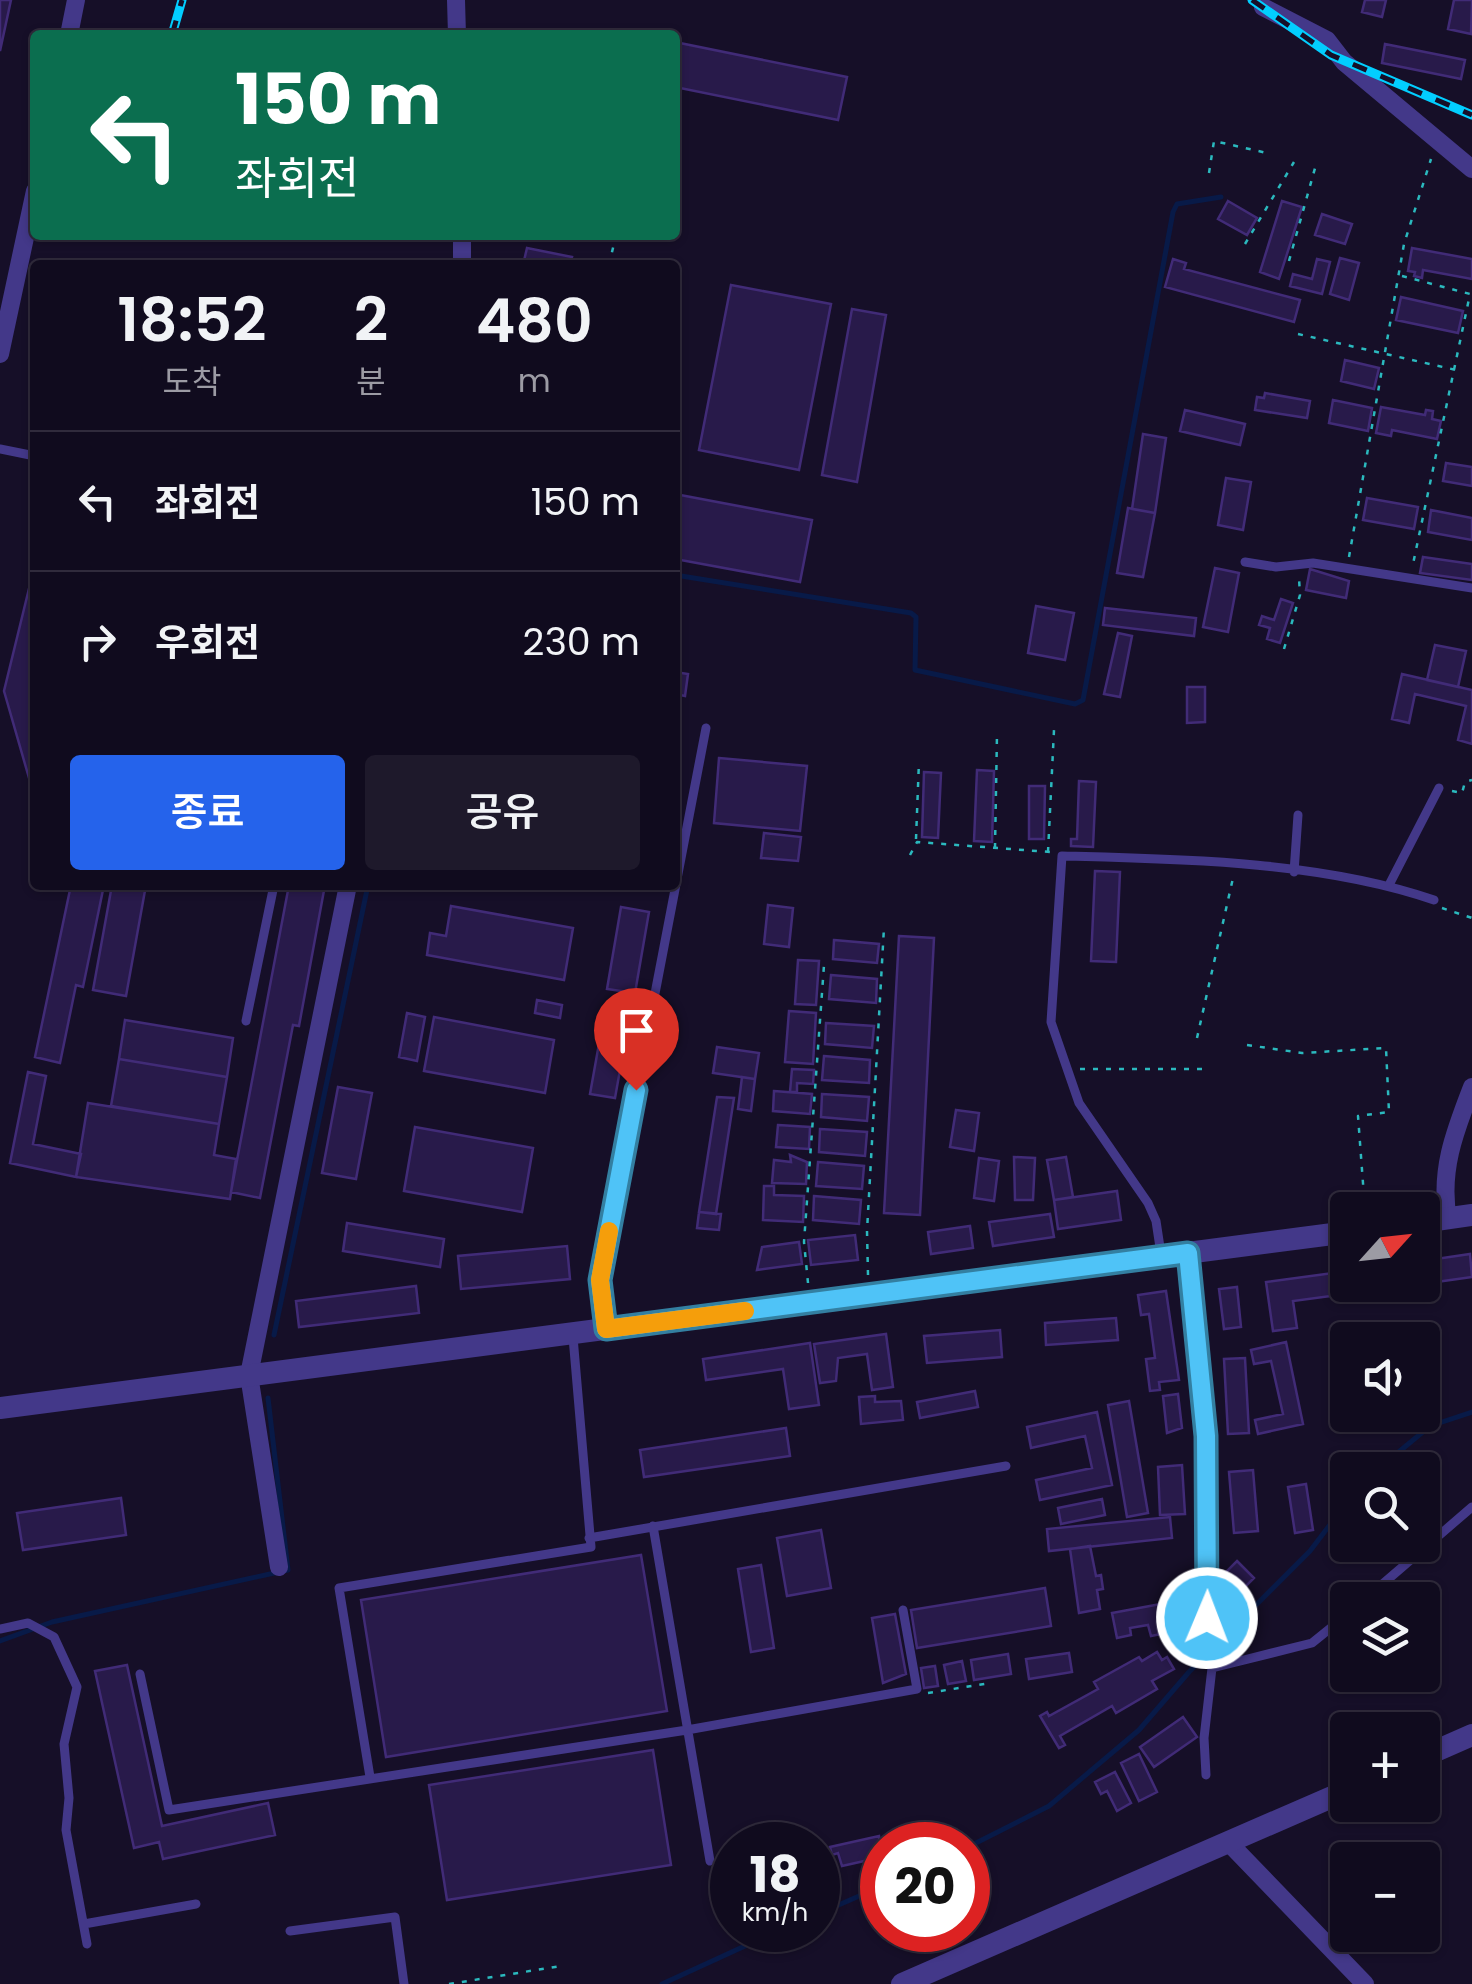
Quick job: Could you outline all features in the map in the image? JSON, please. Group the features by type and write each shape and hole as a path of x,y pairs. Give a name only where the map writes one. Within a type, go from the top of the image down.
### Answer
{"street":[{"path":"69,30 76,0"},
{"path":"456,0 457,30"},
{"path":"1263,7 1327,40 1344,62 1472,169"},
{"path":"0,354 30,214"},
{"path":"279,1568 249,1375 347,890"},
{"path":"1448,1218 1444,1195 1446,1166 1472,1087"},
{"path":"1440,1219 1472,1216"},
{"path":"0,1408 1330,1234"},
{"path":"1188,1253 1204,1393 1208,1612"},
{"path":"1440,1749 1472,1735"},
{"path":"902,1984 1330,1798"},
{"path":"1229,1843 1365,1984"}],"lane":[{"path":"0,448 30,455"},
{"path":"1245,562 1348,568 1472,588"},
{"path":"680,863 706,728"},
{"path":"1389,885 1440,788"},
{"path":"1294,872 1298,815"},
{"path":"1162,1256 1156,1221 1148,1203 1093,1128 1066,1069 1052,1022 1062,856 1171,858 1294,872 1389,885 1434,900"},
{"path":"246,1020 273,890"},
{"path":"606,1329 600,1280 675,890"},
{"path":"370,1777 339,1588 591,1547 572,1334"},
{"path":"589,1538 1006,1466"},
{"path":"1385,1582 1472,1507"},
{"path":"652,1526 710,1861"},
{"path":"140,1674 169,1810 687,1730 917,1689 904,1610"},
{"path":"1206,1775 1204,1738 1212,1668 1203,1645 1208,1612"},
{"path":"0,1629 28,1623 48,1633 59,1645 77,1687 64,1753 68,1788 66,1838 87,1944"},
{"path":"1212,1668 1312,1643 1330,1628"},
{"path":"84,1924 196,1904"},
{"path":"290,1931 395,1917 404,1984"}],"path":[{"path":"1208,173 1214,141 1267,153"},
{"path":"1348,568 1404,244 1437,141"},
{"path":"1289,261 1317,161"},
{"path":"1245,244 1294,162"},
{"path":"1400,276 1470,294 1410,578"},
{"path":"1298,334 1456,370"},
{"path":"1284,649 1300,595 1298,565"},
{"path":"1048,852 1054,730"},
{"path":"995,848 997,734"},
{"path":"910,855 916,842 919,761"},
{"path":"1440,788 1462,793 1466,782 1472,780"},
{"path":"916,842 1062,856"},
{"path":"1198,1038 1236,866"},
{"path":"1434,900 1472,918"},
{"path":"869,1295 867,1231 884,927"},
{"path":"810,1302 804,1242 824,966"},
{"path":"1248,1045 1302,1053 1386,1048 1389,1112 1358,1116 1364,1192"},
{"path":"1066,1069 1204,1069"},
{"path":"917,1689 922,1694 990,1683"},
{"path":"449,1984 561,1966"}],"building":[{"path":"0,0 11,0 0,51"},
{"path":"1365,0 1386,0 1382,17 1362,12"},
{"path":"1454,0 1472,0 1471,34 1448,29"},
{"path":"680,43 847,77 838,120 680,88"},
{"path":"1385,44 1465,60 1461,79 1382,63"},
{"path":"1228,201 1257,218 1247,235 1218,219"},
{"path":"1282,201 1302,207 1279,279 1260,272"},
{"path":"1322,214 1352,224 1345,244 1315,235"},
{"path":"527,248 572,257 571,260 524,260"},
{"path":"1412,248 1472,259 1472,279 1423,270 1422,278 1414,276 1415,272 1408,271"},
{"path":"1340,258 1359,263 1349,300 1330,294"},
{"path":"1173,259 1186,263 1184,269 1300,300 1294,322 1165,287"},
{"path":"1317,259 1330,262 1322,294 1290,286 1293,274 1312,279"},
{"path":"731,285 831,304 799,470 699,450"},
{"path":"1401,297 1463,311 1458,333 1396,320"},
{"path":"852,309 886,315 857,482 822,475"},
{"path":"1345,360 1379,368 1374,389 1341,381"},
{"path":"1265,393 1310,401 1307,418 1255,410 1257,397 1264,398"},
{"path":"1333,400 1372,408 1368,431 1329,423"},
{"path":"1381,407 1425,415 1426,410 1433,411 1432,419 1441,421 1437,439 1392,430 1391,436 1376,433"},
{"path":"1185,410 1245,424 1240,445 1180,431"},
{"path":"1143,434 1166,438 1155,513 1132,509"},
{"path":"1446,463 1472,467 1472,486 1443,481"},
{"path":"1226,478 1251,482 1243,530 1218,525"},
{"path":"680,495 812,520 800,582 680,560"},
{"path":"1367,498 1418,507 1414,529 1363,520"},
{"path":"1128,508 1155,513 1143,577 1117,573"},
{"path":"1431,510 1472,518 1472,540 1428,532"},
{"path":"1423,557 1472,564 1472,580 1420,573"},
{"path":"1215,568 1239,573 1228,632 1203,627"},
{"path":"1310,569 1349,581 1346,598 1306,590"},
{"path":"30,584 29,778 4,691"},
{"path":"1281,599 1293,603 1280,643 1267,639 1270,628 1259,625 1262,616 1274,620"},
{"path":"1036,606 1074,613 1065,660 1028,653"},
{"path":"1105,608 1196,618 1194,636 1103,625"},
{"path":"1118,633 1132,636 1120,697 1104,694"},
{"path":"1435,645 1466,651 1458,687 1427,680"},
{"path":"680,673 688,674 685,696 680,695"},
{"path":"1402,674 1472,690 1472,744 1458,740 1466,706 1415,694 1409,723 1392,719"},
{"path":"1187,687 1205,687 1205,722 1187,723"},
{"path":"719,758 807,766 800,831 714,823"},
{"path":"977,770 994,771 992,842 974,841"},
{"path":"924,772 941,773 938,838 922,837"},
{"path":"1079,781 1096,782 1093,847 1071,846 1071,839 1077,839"},
{"path":"1029,786 1045,786 1044,839 1029,839"},
{"path":"764,833 801,837 798,861 761,858"},
{"path":"1095,871 1120,872 1116,962 1091,961"},
{"path":"70,890 103,890 83,987 76,985 60,1063 35,1057"},
{"path":"111,890 145,890 126,996 93,990"},
{"path":"288,890 324,890 299,1026 293,1025 260,1198 231,1192"},
{"path":"768,905 793,908 789,947 764,944"},
{"path":"451,906 573,928 564,980 427,955 430,933 446,936"},
{"path":"621,907 649,912 635,993 607,989"},
{"path":"899,936 934,938 920,1215 884,1213"},
{"path":"834,940 879,944 877,963 833,959"},
{"path":"798,960 819,961 816,1005 795,1004"},
{"path":"831,975 877,979 876,1003 829,999"},
{"path":"537,1000 562,1005 560,1018 535,1013"},
{"path":"789,1011 816,1013 813,1064 785,1062"},
{"path":"407,1013 425,1017 417,1061 399,1057"},
{"path":"434,1017 554,1040 545,1093 424,1071"},
{"path":"125,1020 233,1038 227,1077 119,1059"},
{"path":"826,1023 874,1026 872,1048 825,1044"},
{"path":"602,1027 627,1031 615,1098 590,1094"},
{"path":"717,1047 759,1053 755,1079 713,1073"},
{"path":"824,1056 870,1060 869,1083 822,1080"},
{"path":"119,1059 227,1077 219,1124 111,1106"},
{"path":"792,1069 814,1070 813,1084 797,1083 797,1092 790,1092"},
{"path":"28,1072 46,1076 33,1144 81,1154 76,1177 10,1163"},
{"path":"742,1077 755,1079 751,1111 738,1109"},
{"path":"338,1087 372,1093 356,1179 322,1173"},
{"path":"774,1091 812,1094 810,1114 773,1111"},
{"path":"822,1094 869,1097 867,1121 821,1117"},
{"path":"717,1097 734,1098 716,1214 699,1212"},
{"path":"88,1103 219,1124 214,1155 236,1159 230,1199 76,1177"},
{"path":"956,1110 979,1113 974,1151 950,1147"},
{"path":"778,1125 810,1127 809,1149 776,1147"},
{"path":"415,1127 533,1148 522,1212 404,1191"},
{"path":"820,1129 867,1132 865,1156 819,1152"},
{"path":"790,1155 807,1162 806,1184 772,1183 774,1160 791,1162"},
{"path":"1014,1157 1035,1158 1033,1200 1015,1200"},
{"path":"1066,1157 1073,1197 1054,1200 1047,1160"},
{"path":"979,1158 999,1161 994,1201 974,1198"},
{"path":"818,1162 864,1166 862,1189 816,1186"},
{"path":"764,1186 774,1186 774,1195 804,1196 803,1222 763,1220"},
{"path":"1117,1191 1121,1220 1058,1229 1054,1200"},
{"path":"814,1196 861,1200 859,1224 813,1220"},
{"path":"699,1212 721,1214 719,1230 697,1228"},
{"path":"1050,1214 1054,1237 993,1246 989,1222"},
{"path":"347,1223 444,1239 440,1267 343,1251"},
{"path":"970,1226 973,1248 931,1254 928,1232"},
{"path":"855,1235 858,1260 811,1265 808,1240"},
{"path":"799,1242 802,1264 757,1270 762,1247"},
{"path":"567,1246 570,1279 461,1289 458,1256"},
{"path":"1470,1254 1472,1277 1440,1281 1440,1258"},
{"path":"1330,1273 1330,1296 1293,1301 1297,1328 1273,1331 1266,1282"},
{"path":"416,1286 419,1313 299,1327 296,1301"},
{"path":"1237,1287 1241,1327 1224,1329 1219,1289"},
{"path":"1166,1291 1179,1380 1159,1382 1160,1390 1150,1391 1146,1359 1155,1358 1149,1314 1141,1315 1138,1295"},
{"path":"1116,1318 1118,1340 1046,1345 1045,1323"},
{"path":"1000,1330 1002,1357 927,1363 924,1336"},
{"path":"886,1334 893,1387 872,1390 867,1354 838,1358 836,1381 820,1383 814,1344"},
{"path":"1286,1342 1303,1424 1258,1434 1255,1420 1283,1414 1271,1361 1254,1364 1251,1350"},
{"path":"810,1343 819,1405 789,1409 783,1369 706,1380 703,1359"},
{"path":"1245,1358 1249,1433 1228,1434 1224,1359"},
{"path":"975,1391 978,1407 920,1418 917,1402"},
{"path":"1178,1394 1182,1428 1167,1433 1163,1396"},
{"path":"875,1396 875,1402 901,1401 903,1420 861,1424 859,1397"},
{"path":"1129,1401 1148,1513 1127,1517 1108,1405"},
{"path":"1097,1412 1112,1485 1040,1500 1036,1480 1092,1468 1085,1436 1031,1448 1027,1427"},
{"path":"786,1428 790,1456 644,1477 640,1450"},
{"path":"1182,1465 1185,1514 1160,1515 1158,1467"},
{"path":"1253,1470 1258,1531 1234,1533 1229,1472"},
{"path":"1306,1484 1313,1530 1295,1533 1288,1487"},
{"path":"121,1498 126,1535 23,1550 17,1513"},
{"path":"1102,1499 1105,1515 1061,1524 1058,1508"},
{"path":"1170,1517 1172,1538 1049,1551 1047,1529"},
{"path":"821,1530 831,1588 787,1596 777,1538"},
{"path":"1090,1546 1096,1576 1101,1575 1103,1589 1097,1590 1100,1609 1079,1613 1070,1549"},
{"path":"641,1555 667,1711 386,1757 361,1600"},
{"path":"1237,1561 1254,1578 1243,1589 1226,1572"},
{"path":"761,1565 774,1648 751,1652 738,1569"},
{"path":"1045,1588 1051,1626 917,1648 911,1610"},
{"path":"1166,1603 1171,1632 1151,1636 1148,1625 1130,1628 1131,1635 1117,1638 1112,1613"},
{"path":"895,1614 906,1674 883,1683 872,1618"},
{"path":"1157,1652 1162,1660 1167,1657 1174,1669 1152,1681 1157,1689 1116,1713 1112,1706 1060,1736 1065,1745 1059,1748 1040,1716 1047,1712 1049,1716 1098,1689 1094,1682 1139,1657 1142,1661"},
{"path":"1069,1653 1072,1672 1029,1679 1026,1659"},
{"path":"1008,1654 1011,1674 974,1680 971,1660"},
{"path":"962,1661 966,1681 948,1684 944,1665"},
{"path":"127,1665 162,1826 268,1803 275,1835 163,1859 159,1842 134,1848 95,1671"},
{"path":"935,1666 938,1686 924,1688 921,1668"},
{"path":"1183,1717 1197,1737 1154,1767 1140,1747"},
{"path":"653,1750 671,1865 447,1900 429,1785"},
{"path":"1139,1754 1157,1792 1139,1801 1121,1763"},
{"path":"1115,1772 1131,1803 1117,1811 1107,1791 1101,1794 1095,1782"},
{"path":"860,1840 860,1862 842,1866 840,1845"}],"waterway":[{"path":"680,576 911,613 916,617 915,670 1075,704 1083,700 1173,212 1177,204 1221,197"},
{"path":"274,1335 367,890"},
{"path":"0,1641 52,1622 288,1570 268,1398"},
{"path":"1399,1452 1430,1426 1472,1412"},
{"path":"990,1836 1049,1806 1139,1730 1189,1672 1310,1551 1330,1525"},
{"path":"840,1904 860,1896"},
{"path":"662,1984 732,1952"}],"railway":[{"path":"173,30 182,0"},
{"path":"1252,0 1331,55 1472,115"}],"slow traffic":[{"path":"609,1231 600,1280 606,1329 745,1311"}],"route":[{"path":"636,1090 600,1280 606,1329 1188,1253 1208,1468 1207,1618"}]}
